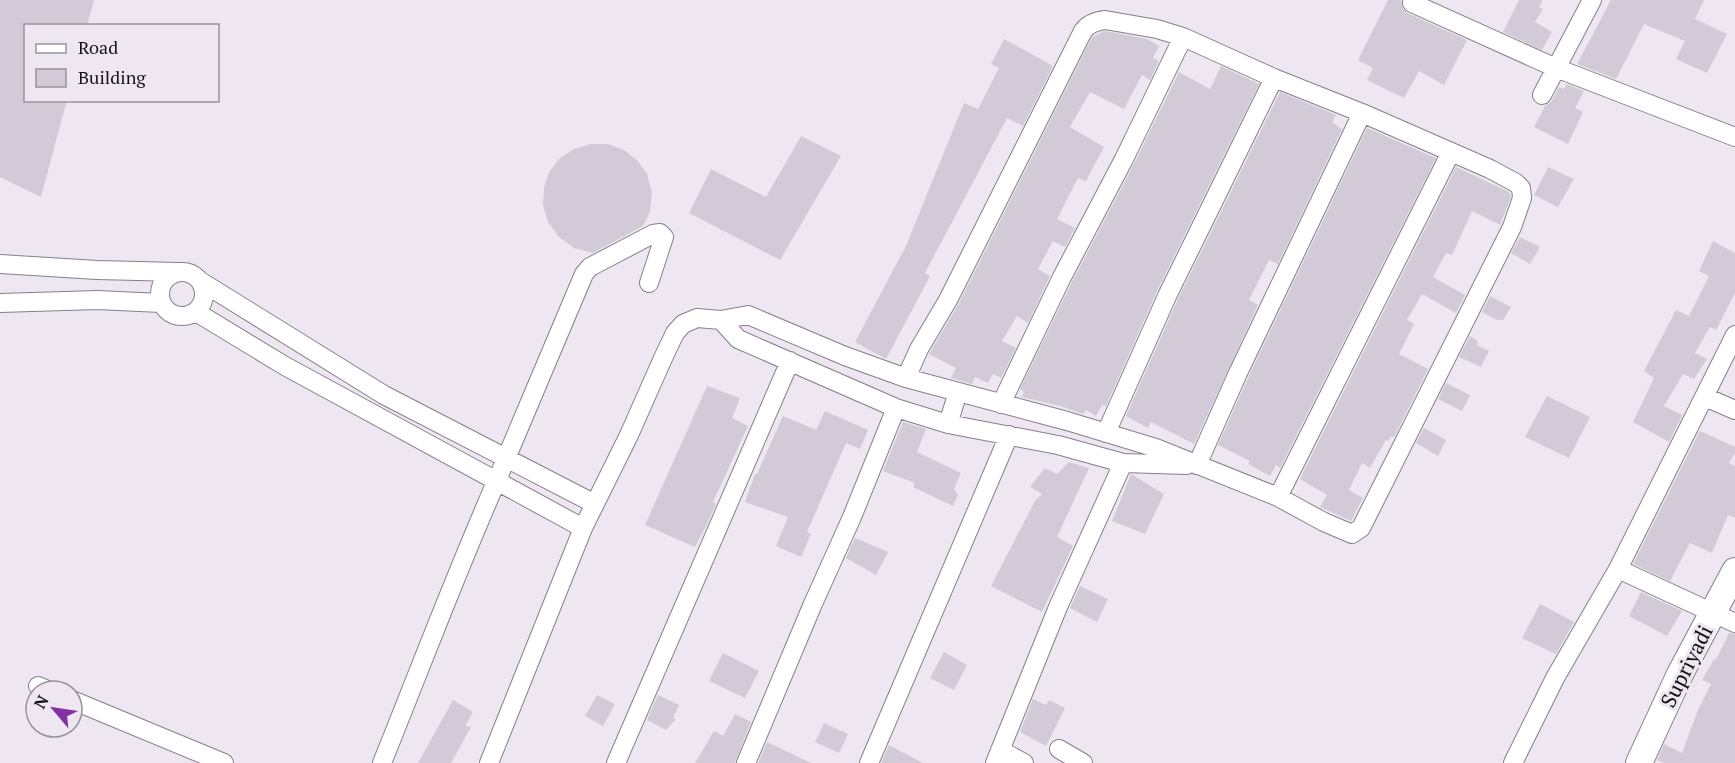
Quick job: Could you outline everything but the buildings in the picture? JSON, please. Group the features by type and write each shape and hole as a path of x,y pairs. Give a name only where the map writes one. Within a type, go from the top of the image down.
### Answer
{"main road":[{"name":"Supriyadi","path":"1640,763 1680,674 1724,618 1735,571"}],"street":[{"path":"1542,95 1592,0"},
{"path":"1412,3 1556,68 1735,137"},
{"path":"489,763 583,528 675,333 683,324 697,318 721,320 748,315 845,357 906,378 1067,421 1156,448 1278,497 1352,534 1361,528 1512,227 1522,198 1521,188 1516,183 1451,152 1183,37 1157,29 1105,20 1087,26 1083,31 948,300 919,349 906,378"},
{"path":"1001,404 1183,37"},
{"path":"1106,433 1168,294 1274,78"},
{"path":"1197,465 1238,373 1362,113"},
{"path":"1278,497 1451,152"},
{"path":"381,763 496,480 584,274 590,267 653,234 660,233 664,237 650,283"},
{"path":"0,264 191,274 384,395 595,504"},
{"path":"97,270 97,300"},
{"path":"179,272 164,281 160,292 164,308 174,315 185,317 196,312 204,297 200,281"},
{"path":"0,303 97,300 161,303"},
{"path":"196,312 285,366 583,528"},
{"path":"721,320 738,339 896,408 948,424 1058,445 1123,463 1197,465"},
{"path":"1513,763 1555,678 1618,569 1735,335"},
{"path":"833,382 845,357"},
{"path":"616,763 790,361"},
{"path":"948,424 958,392"},
{"path":"374,414 384,395"},
{"path":"1705,396 1735,410"},
{"path":"746,763 852,517 896,408"},
{"path":"1058,445 1067,421"},
{"path":"868,763 1009,435"},
{"path":"1024,763 997,757 1058,607 1123,463"},
{"path":"1618,569 1724,618"},
{"path":"84,705 224,763"},
{"path":"1059,749 1083,763"}]}
